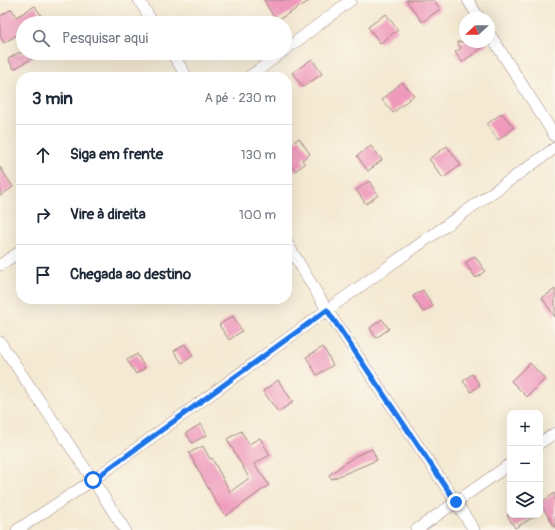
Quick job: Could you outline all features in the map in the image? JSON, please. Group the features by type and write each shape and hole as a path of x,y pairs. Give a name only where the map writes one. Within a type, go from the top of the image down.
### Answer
{"street":[{"path":"139,0 149,16"},
{"path":"292,45 351,0"},
{"path":"468,0 475,12"},
{"path":"495,42 555,136"},
{"path":"176,60 184,72"},
{"path":"256,72 272,60"},
{"path":"17,530 93,480 327,310 555,148"},
{"path":"292,251 327,310 474,530"},
{"path":"0,265 16,254"},
{"path":"0,342 125,530"},
{"path":"543,441 555,433"},
{"path":"416,530 507,466"}],"building":[{"path":"264,0 311,0 284,16 273,16"},
{"path":"406,0 434,0 440,9 422,22"},
{"path":"35,6 41,16 18,16"},
{"path":"12,9 16,17 16,35 4,43 0,36 0,16"},
{"path":"386,14 398,30 380,43 368,27"},
{"path":"461,48 482,48 462,62 455,52"},
{"path":"16,54 16,60 29,60 14,69 8,59"},
{"path":"312,59 322,74 303,87 292,73"},
{"path":"402,82 414,95 393,113 382,100"},
{"path":"502,113 514,128 498,140 487,124"},
{"path":"299,138 310,154 302,160 305,164 295,171 292,167 292,143"},
{"path":"371,146 382,160 368,171 357,156"},
{"path":"447,146 461,165 443,178 429,159"},
{"path":"0,167 13,187 0,196"},
{"path":"369,181 378,195 366,204 356,190"},
{"path":"475,256 485,271 476,278 465,263"},
{"path":"555,289 555,317 542,298"},
{"path":"423,290 433,306 423,312 413,296"},
{"path":"233,316 242,331 229,340 219,325"},
{"path":"382,319 389,329 376,338 370,328"},
{"path":"185,344 193,356 182,363 174,351"},
{"path":"323,347 333,365 317,375 306,357"},
{"path":"137,354 145,368 136,374 127,360"},
{"path":"530,363 545,379 527,397 511,381"},
{"path":"472,374 480,385 471,392 463,381"},
{"path":"278,380 293,402 278,412 263,391"},
{"path":"201,424 207,435 192,443 186,433"},
{"path":"241,431 249,444 260,438 270,455 254,464 269,485 226,516 216,502 189,453 203,446 210,459 212,458 230,492 249,478 227,439"},
{"path":"372,449 377,460 332,479 329,475 355,456"},
{"path":"555,493 555,528 543,508 543,501"},
{"path":"509,518 532,518 515,528"}],"route":[{"path":"93,480 327,310 456,502"}]}
